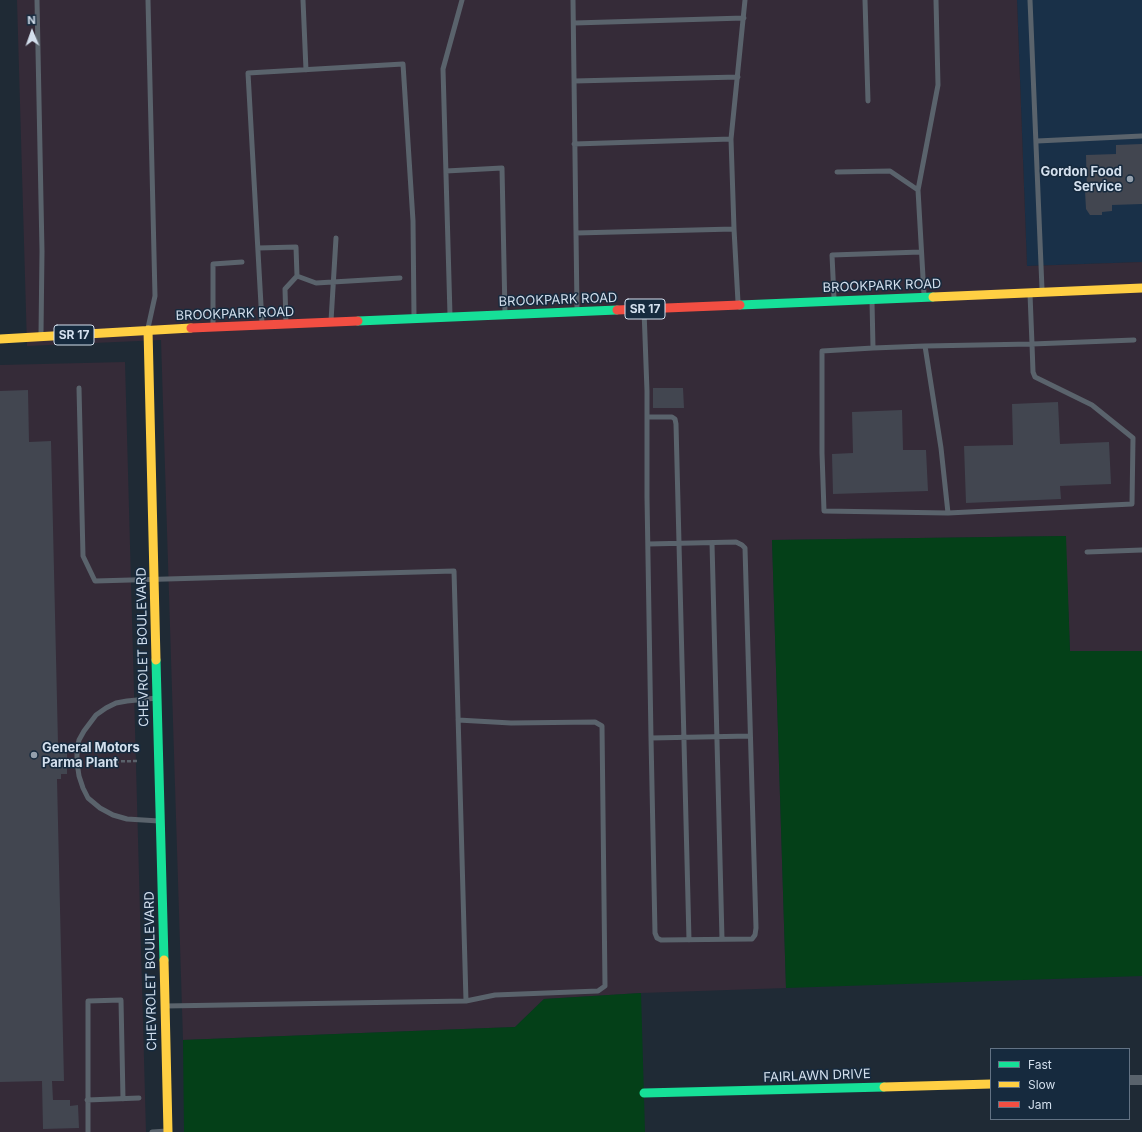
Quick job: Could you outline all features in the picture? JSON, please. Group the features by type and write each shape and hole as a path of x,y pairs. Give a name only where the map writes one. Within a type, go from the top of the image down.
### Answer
{"main road":[{"name":"BROOKPARK ROAD","path":"0,339 148,330 1142,288"},
{"name":"CHEVROLET BOULEVARD","path":"148,330 168,1131"},
{"name":"FAIRLAWN DRIVE","path":"644,1093 990,1084"}],"street":[{"path":"1130,1080 1142,1080"}],"lane":[{"path":"37,0 42,251 40,337"},
{"path":"148,0 155,296 148,330"},
{"path":"303,0 306,70"},
{"path":"450,318 443,69 462,0"},
{"path":"573,0 577,312"},
{"path":"738,305 731,139 745,0"},
{"path":"865,0 868,101"},
{"path":"924,297 918,190 938,85 936,0"},
{"path":"1030,0 1042,292"},
{"path":"574,23 744,18"},
{"path":"262,325 248,73 403,64 413,221 414,319"},
{"path":"574,81 738,77"},
{"path":"1036,141 1142,136"},
{"path":"574,144 731,139"},
{"path":"446,171 502,168 505,315"},
{"path":"836,172 890,171 918,190"},
{"path":"576,233 734,229"},
{"path":"331,323 336,238"},
{"path":"258,248 296,247 297,276 285,289 286,324"},
{"path":"834,301 832,255 922,252"},
{"path":"213,328 213,264 242,262"},
{"path":"297,276 316,283 400,278"},
{"path":"1030,293 1032,344 1033,372 1035,376 1092,404 1133,438 1132,504 948,513 824,511 822,453 822,351 925,346 1032,344 1134,340"},
{"path":"872,300 873,348"},
{"path":"644,309 647,417 648,544 651,738 655,933 657,938 661,940 752,939 755,935 745,548 742,544 736,542 648,544"},
{"path":"925,346 941,448 948,513"},
{"path":"79,388 83,556 95,581 454,571 466,1001"},
{"path":"647,417 672,417 675,419 689,940"},
{"path":"712,543 722,939"},
{"path":"1088,552 1142,550"},
{"path":"157,698 127,701 106,708 96,716 84,731 76,750 78,776 88,798 100,808 113,815 127,818 160,821"},
{"path":"165,1006 466,1001 495,995 598,991 605,986 602,726 594,722 511,723 458,720"},
{"path":"651,738 750,736"},
{"path":"88,1132 88,1001 121,1000 123,1099"},
{"path":"87,1100 139,1098"},
{"path":"152,1132 168,1131"}],"path":[{"path":"77,762 139,761"}],"shaded area":[{"path":"17,0 1017,0 1027,266 1142,262 1142,651 1070,651 1065,536 772,540 786,988 641,993 544,999 515,1027 183,1040 161,340 27,346"},
{"path":"1017,0 1142,0 1142,262 1027,266"},
{"path":"125,362 146,1132 0,1132 0,365"}],"green space":[{"path":"1066,536 1070,651 1142,651 1142,976 786,988 772,540"},
{"path":"641,993 645,1132 184,1132 183,1040 515,1027 544,999"}],"building":[{"path":"1142,144 1142,204 1112,205 1112,211 1102,212 1102,215 1090,215 1086,209 1086,155 1116,154 1116,145"},
{"path":"653,388 683,388 684,408 653,408"},
{"name":"General Motors Parma Plant","path":"28,390 29,442 51,441 58,744 61,744 61,749 67,749 67,774 61,774 61,779 57,779 64,1081 52,1081 53,1100 70,1100 70,1106 78,1105 79,1128 43,1129 42,1081 0,1082 0,391"},
{"path":"1058,402 1060,444 1109,442 1111,484 1060,486 1061,499 966,503 964,446 1013,445 1012,404"},
{"path":"902,410 903,450 926,450 928,491 833,494 832,454 853,453 852,412"}],"traffic: fast":[{"path":"740,305 933,297"},
{"path":"358,321 617,310"},
{"path":"156,660 164,960"},
{"path":"644,1093 884,1087"}],"traffic: slow":[{"path":"933,297 1142,288"},
{"path":"0,339 191,328"},
{"path":"148,330 156,660"},
{"path":"164,960 168,1132"},
{"path":"884,1087 990,1084"}],"traffic: jam":[{"path":"617,310 740,305"},
{"path":"191,328 358,321"}],"place":[{"name":"Gordon Food Service","path":"1130,179"},
{"name":"General Motors Parma Plant","path":"34,755"}]}
